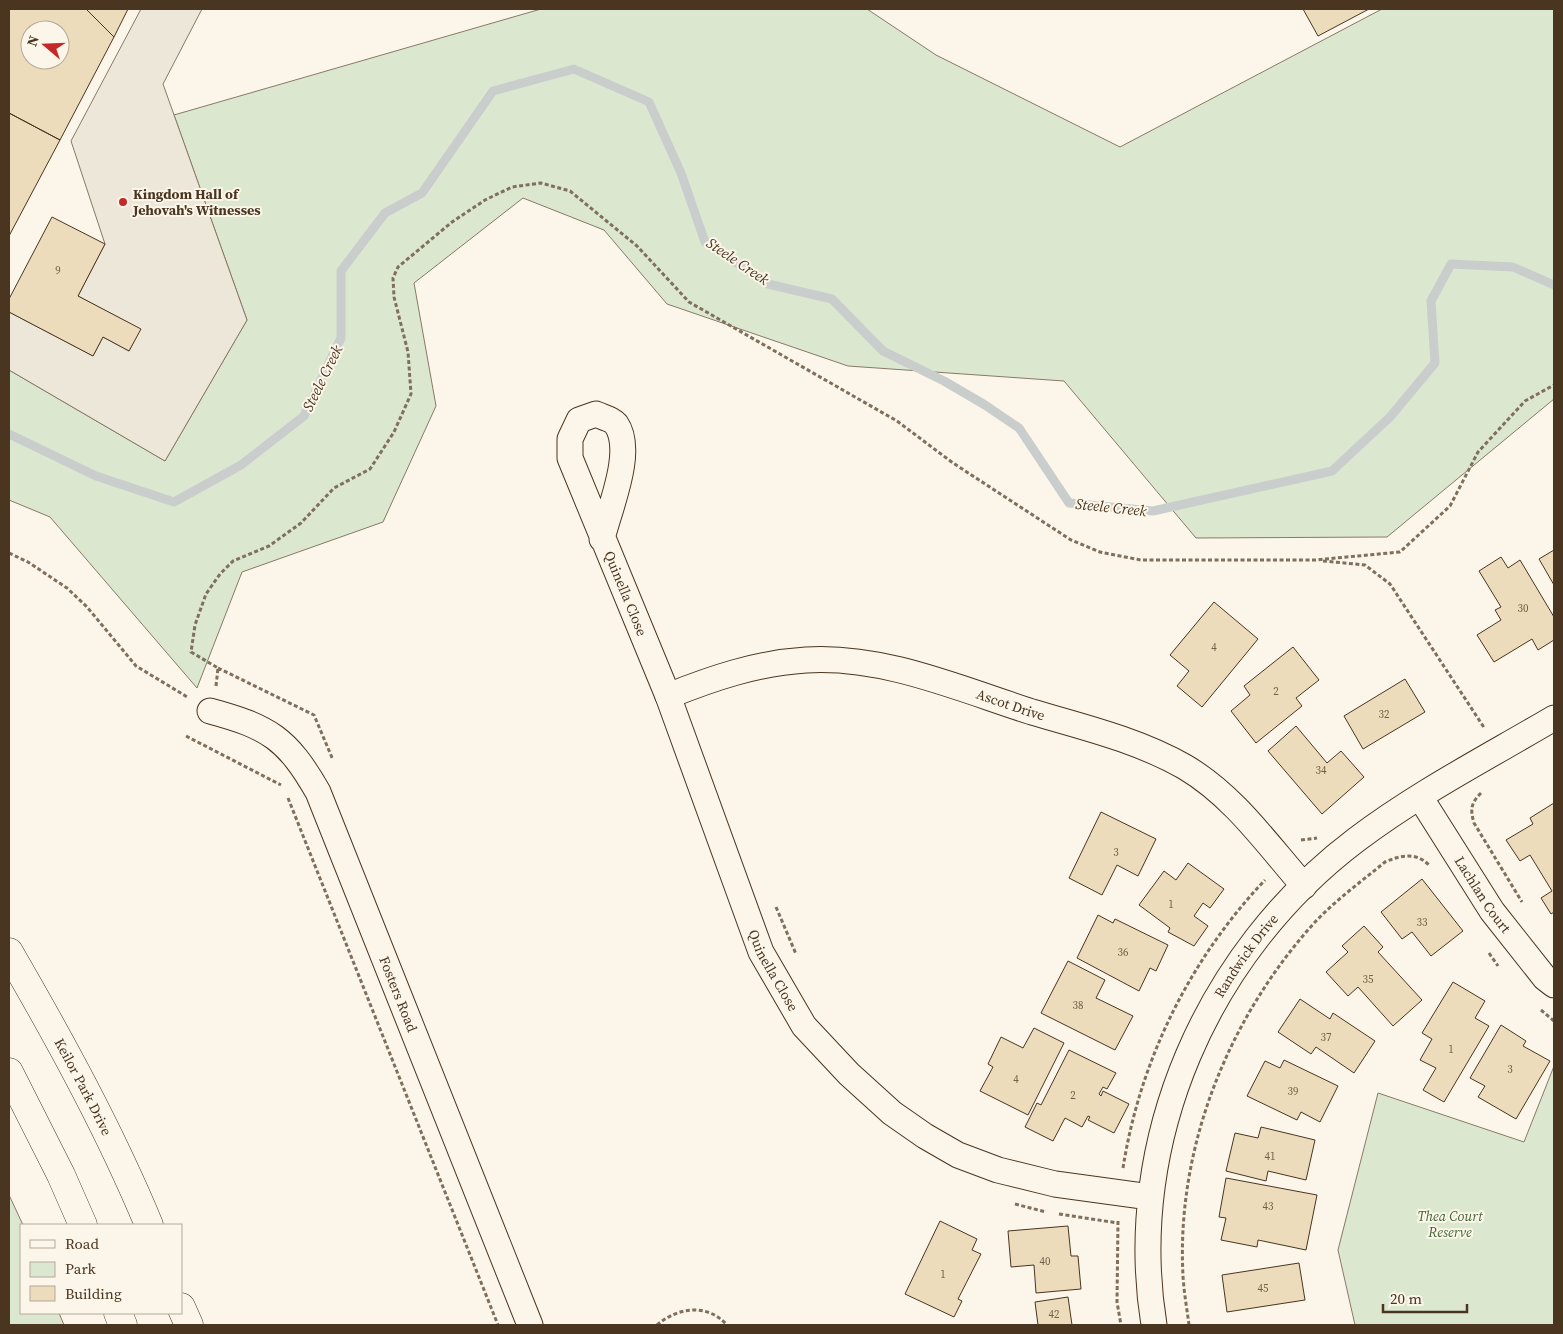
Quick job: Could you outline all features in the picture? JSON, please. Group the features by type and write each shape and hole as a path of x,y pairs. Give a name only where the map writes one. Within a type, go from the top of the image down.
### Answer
{"main road":[{"name":"Keilor Park Drive","path":"9,952 88,1096 131,1182 148,1224"},
{"path":"9,1072 61,1175 83,1224"},
{"path":"182,1309 189,1325"}],"street":[{"name":"Quinella Close","path":"602,539 668,696 761,952 804,1026 849,1074 892,1113 925,1136 958,1155 998,1170 1055,1184 1150,1197"},
{"name":"Ascot Drive","path":"668,696 713,678 753,667 806,660 847,661 894,668 1130,742 1184,767 1231,801 1304,886"},
{"name":"Fosters Road","path":"210,711 244,720 273,735 296,757 318,792 530,1325"},
{"name":"Randwick Drive","path":"1154,1325 1149,1279 1150,1197 1163,1127 1175,1087 1198,1033 1241,958 1280,910 1356,840 1420,796 1554,718"},
{"name":"Lachlan Court","path":"1420,796 1492,911 1545,978 1554,985"}],"path":[{"path":"9,552 28,562 67,588 87,607 136,666 210,711 218,668 191,652 192,635 206,594 220,574 233,561 270,546 301,523 334,488 370,468 394,432 411,394 408,352 394,297 394,278 398,267 452,222 485,200 512,187 541,183 570,191 607,220 637,246 689,302 897,421 953,463 1071,540 1100,552 1141,560 1315,560 1400,552 1450,506 1478,452 1511,416 1525,401 1554,386"},
{"path":"1315,560 1365,565 1390,584 1499,750"},
{"path":"186,736 284,786"},
{"path":"1489,788 1472,804 1471,812 1474,823 1523,904"},
{"path":"287,795 498,1325"},
{"path":"1295,836 1302,839"},
{"path":"1189,1325 1183,1276 1185,1216 1195,1145 1220,1068 1243,1024 1280,964 1317,920 1385,862 1396,857 1415,856 1424,860 1433,869"},
{"path":"1260,884 1261,877"},
{"path":"775,905 796,956"},
{"path":"1487,951 1503,972"},
{"path":"1534,1003 1554,1020"},
{"path":"1114,1168 1122,1170"},
{"path":"1009,1202 1027,1208 1118,1222"},
{"path":"657,1325 670,1314 688,1309 707,1312 728,1325"}],"green space":[{"path":"541,9 867,9 936,55 1120,147 1382,9 1554,9 1554,399 1387,537 1196,538 1064,381 848,366 667,304 604,230 523,198 414,283 436,406 383,522 242,572 197,688 50,517 9,500 9,370 165,461 247,320 174,115"},
{"name":"Thea Court Reserve","path":"1554,1066 1554,1325 1355,1325 1338,1250 1378,1093 1524,1142"},
{"path":"9,1195 23,1224 20,1224 20,1314 59,1314 64,1325 9,1325"}],"shaded area":[{"name":"Kingdom Hall of Jehovah's Witnesses","path":"141,9 202,9 163,84 247,320 165,461 9,370 9,312 93,356 103,337 129,351 140,329 78,296 105,244 71,141"}],"building":[{"path":"9,9 86,9 114,37 60,140 9,113"},
{"path":"86,9 128,9 114,37"},
{"path":"1303,9 1369,9 1318,36"},
{"path":"9,113 60,140 9,236"},
{"name":"Kingdom Hall of Jehovah's Witnesses","path":"52,217 105,244 78,296 141,329 129,351 103,337 93,356 9,312 9,299"},
{"path":"1554,550 1554,585 1539,559"},
{"path":"1501,557 1508,568 1520,560 1554,617 1554,640 1538,650 1532,639 1494,662 1477,635 1501,620 1495,610 1501,607 1479,571"},
{"path":"1214,602 1258,639 1202,707 1177,686 1189,671 1170,655"},
{"path":"1293,647 1319,680 1296,698 1302,706 1256,743 1231,711 1250,695 1244,686"},
{"path":"1405,679 1425,712 1363,749 1344,716"},
{"path":"1296,726 1327,763 1341,751 1364,777 1322,814 1268,751"},
{"path":"1554,803 1554,912 1551,914 1541,898 1552,891 1530,855 1520,861 1506,840 1533,824 1530,818"},
{"path":"1101,812 1156,839 1138,876 1117,865 1102,895 1069,878"},
{"path":"1188,863 1224,889 1210,908 1203,903 1194,916 1208,926 1194,946 1168,932 1170,928 1139,905 1164,871 1176,880"},
{"path":"1422,879 1463,931 1431,956 1412,932 1402,939 1381,912"},
{"path":"1098,915 1113,923 1115,919 1168,945 1156,971 1150,968 1139,991 1077,958"},
{"path":"1364,926 1383,947 1378,952 1422,1000 1393,1026 1358,987 1348,996 1326,972 1348,952 1342,946"},
{"path":"1068,961 1105,980 1096,998 1133,1016 1115,1050 1041,1013"},
{"path":"1453,982 1485,1001 1475,1018 1489,1026 1444,1102 1423,1090 1436,1068 1420,1060 1432,1039 1422,1033"},
{"path":"1300,999 1330,1019 1333,1013 1375,1041 1354,1073 1316,1047 1311,1054 1278,1032"},
{"path":"1501,1025 1526,1041 1523,1046 1550,1061 1516,1119 1478,1097 1485,1086 1470,1078"},
{"path":"1034,1028 1064,1043 1028,1115 980,1091 993,1067 988,1064 1001,1037 1023,1048"},
{"path":"1069,1050 1116,1073 1107,1089 1103,1087 1099,1094 1101,1096 1103,1091 1129,1104 1114,1133 1088,1120 1090,1117 1088,1116 1082,1127 1065,1118 1053,1141 1025,1127 1037,1103 1041,1105"},
{"path":"1284,1060 1338,1086 1320,1122 1301,1112 1297,1120 1247,1096 1265,1061 1280,1068"},
{"path":"1261,1127 1315,1140 1306,1180 1268,1171 1266,1181 1226,1171 1235,1133 1258,1138"},
{"path":"1226,1178 1317,1195 1306,1250 1258,1240 1257,1247 1221,1240 1226,1218 1219,1217"},
{"path":"940,1221 977,1239 972,1250 981,1254 958,1299 962,1301 954,1317 905,1294"},
{"path":"1068,1226 1071,1256 1078,1256 1081,1289 1036,1293 1034,1265 1011,1267 1008,1231"},
{"path":"1299,1263 1305,1300 1227,1312 1222,1275"},
{"path":"1068,1297 1072,1325 1038,1325 1035,1302"}],"waterway":[{"name":"Steele Creek","path":"9,434 96,476 174,502 241,465 304,416 341,338 341,271 385,213 422,193 493,91 574,69 649,102 681,173 705,242 768,284 832,299 883,351 944,381 1019,428 1069,503 1153,511 1332,471 1390,417 1435,363 1431,301 1451,264 1513,267 1554,285"}],"place":[{"name":"Kingdom Hall of Jehovah's Witnesses","path":"123,202"}]}
